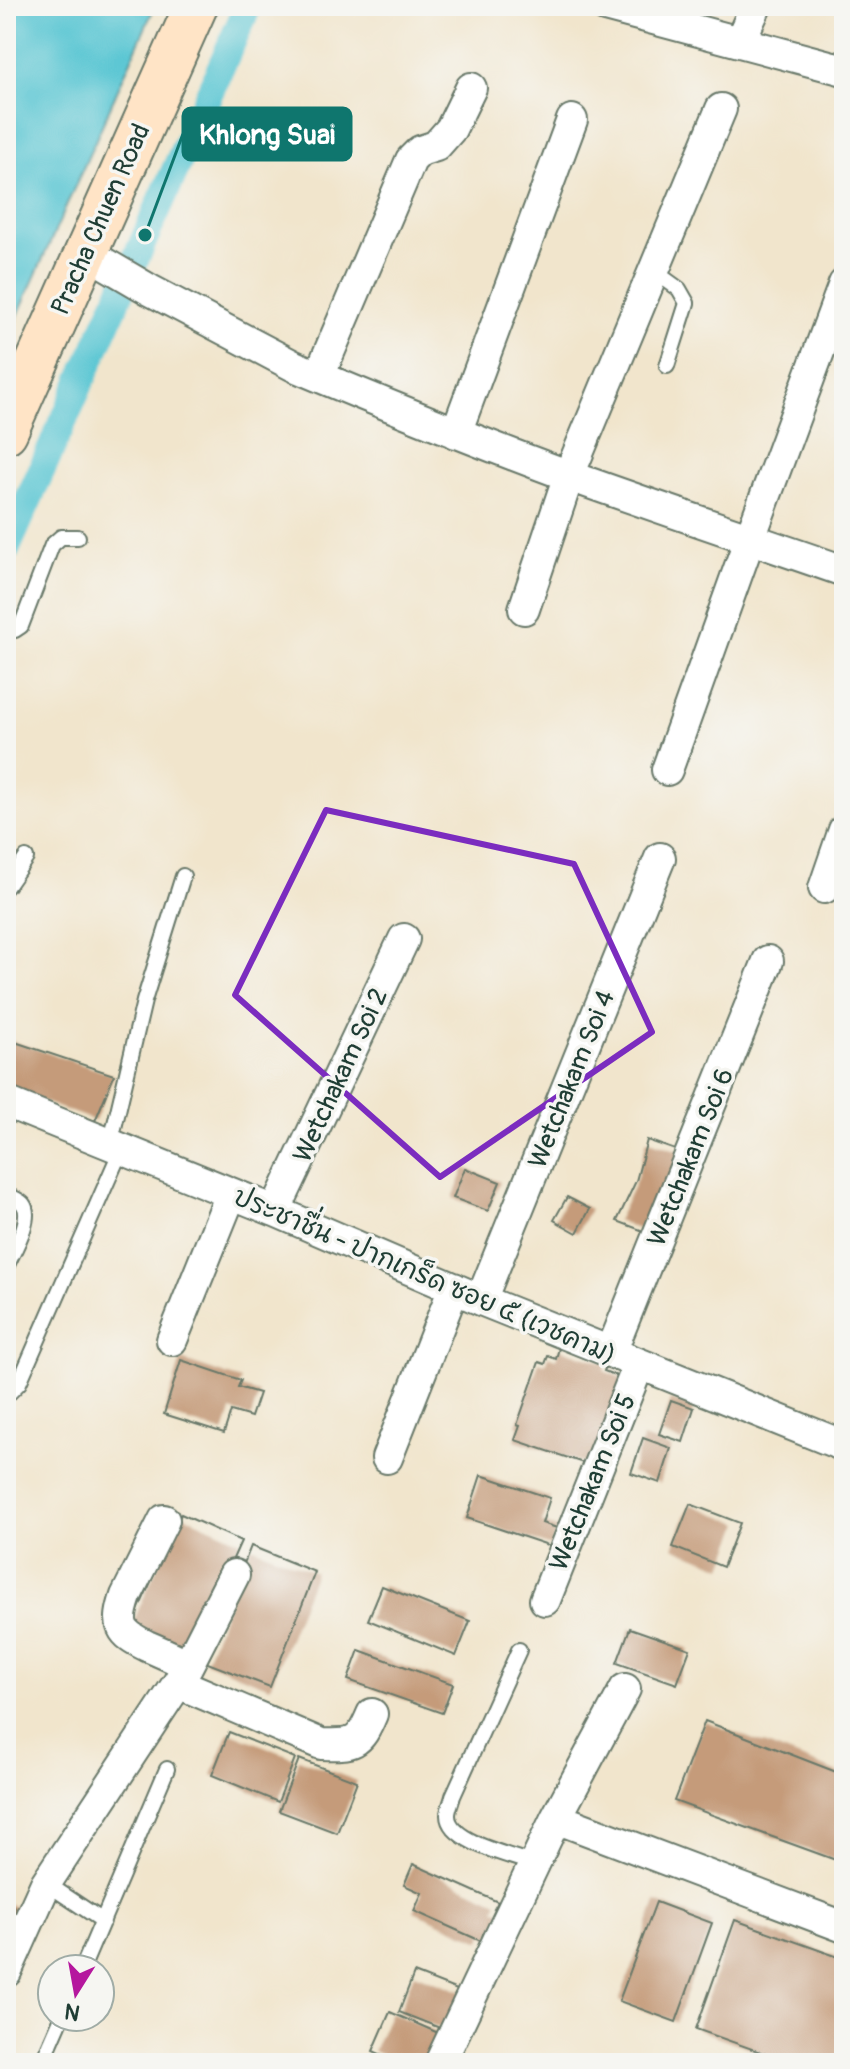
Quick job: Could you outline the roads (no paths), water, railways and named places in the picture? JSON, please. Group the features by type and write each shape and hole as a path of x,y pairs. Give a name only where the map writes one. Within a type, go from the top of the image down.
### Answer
{"main road":[{"name":"Pracha Chuen Road","path":"6,432 92,255 196,6"}],"street":[{"path":"605,6 844,70"},
{"path":"740,41 756,6"},
{"path":"319,376 411,160 420,151 436,146 451,129 471,88"},
{"path":"524,609 569,475 721,109"},
{"path":"456,433 572,120"},
{"path":"92,255 150,290 294,366 456,433 844,571"},
{"path":"667,770 844,284"},
{"path":"824,888 844,830"},
{"name":"Wetchakam Soi 4","path":"481,1300 660,858"},
{"name":"Wetchakam Soi 2","path":"275,1211 404,939"},
{"name":"Wetchakam Soi 6","path":"625,1358 768,961"},
{"name":"ประชาชื่น - ปากเกร็ด ซอย ๕ (เวชคาม)","path":"6,1102 275,1211 481,1300 844,1446"},
{"path":"172,1340 231,1194"},
{"path":"387,1458 454,1288"},
{"name":"Wetchakam Soi 5","path":"545,1600 625,1358"},
{"path":"164,1520 122,1608 121,1624 127,1636 183,1674 321,1744 347,1744 363,1735 372,1714"},
{"path":"6,1972 46,1883 183,1674 234,1575"},
{"path":"440,2063 556,1818 625,1689"},
{"path":"556,1818 844,1927"}],"lane":[{"path":"654,271 679,289 687,303 667,366"},
{"path":"6,631 21,626 52,545 61,537 78,537"},
{"path":"6,887 26,858"},
{"path":"6,1396 19,1383 116,1147 144,1001 183,876"},
{"path":"6,1194 23,1203 27,1213 6,1267"},
{"path":"519,1650 453,1796 448,1815 453,1830 468,1840 535,1864"},
{"path":"89,1953 167,1769"},
{"path":"46,1883 103,1921"},
{"path":"42,2063 55,2033"}],"water":[{"path":"15,6 155,6 6,342 6,26"}],"waterway":[{"path":"6,550 248,6"}],"place":[{"name":"Khlong Suai","path":"145,235"}]}
